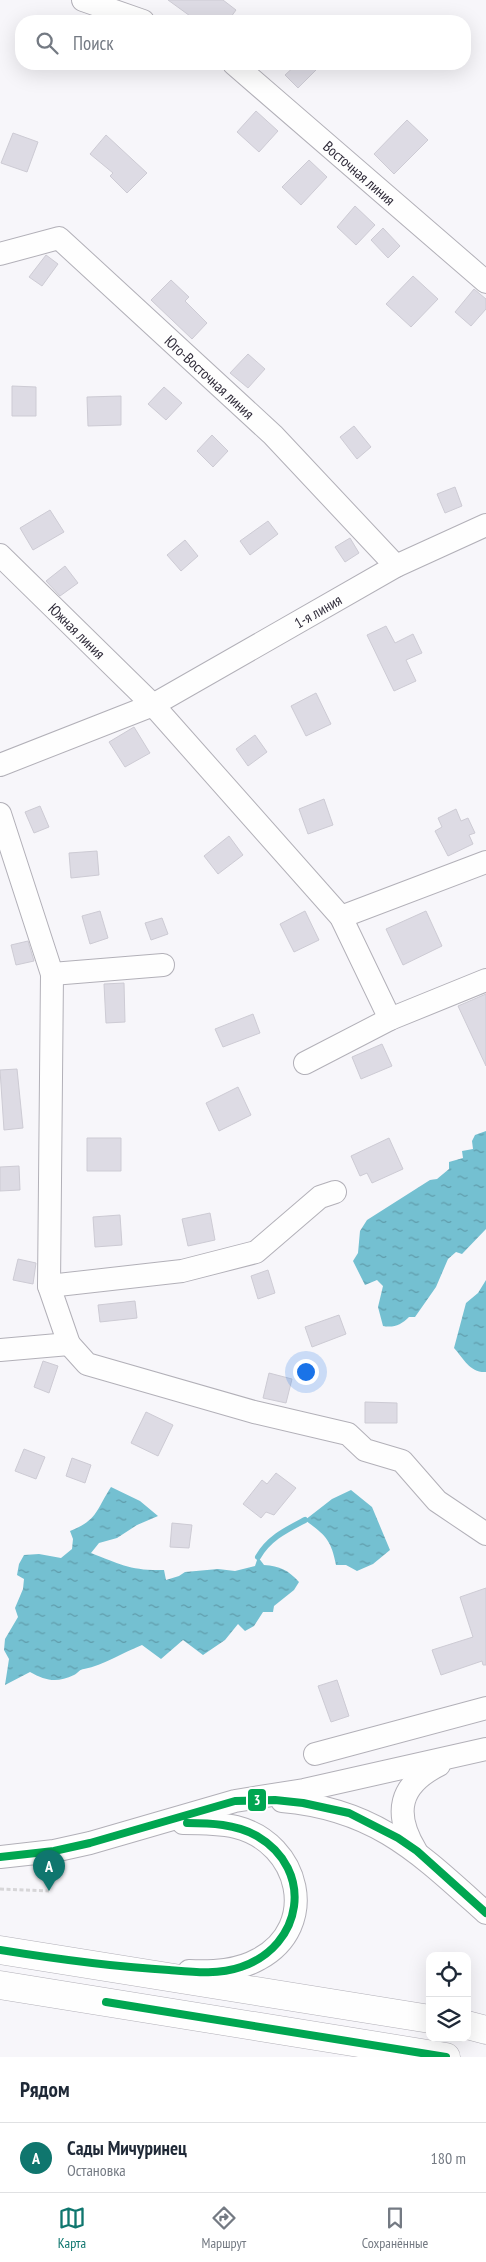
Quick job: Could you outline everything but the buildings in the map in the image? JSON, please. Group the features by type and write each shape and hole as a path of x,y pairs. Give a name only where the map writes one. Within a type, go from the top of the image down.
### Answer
{"main road":[{"path":"0,1950 426,2018"},
{"path":"0,1985 446,2057"},
{"path":"471,2026 486,2030"}],"street":[{"path":"84,0 126,15"},
{"name":"Восточная линия","path":"241,70 486,282"},
{"name":"Юго-Восточная линия","path":"0,254 59,238 273,435 396,566"},
{"name":"1-я линия","path":"0,765 153,705 396,566 486,525"},
{"name":"Южная линия","path":"0,555 153,705"},
{"path":"153,705 341,917 390,1018"},
{"path":"0,814 52,974 49,1286 69,1344 87,1364 254,1412 348,1434 365,1450 402,1461 437,1501 486,1534"},
{"path":"341,917 486,862"},
{"path":"52,974 163,965"},
{"path":"305,1063 390,1018 486,980"},
{"path":"49,1286 182,1271 256,1252 320,1197 335,1192"},
{"path":"0,1350 69,1344"},
{"path":"315,1754 486,1708"},
{"path":"0,1857 54,1851 235,1802 304,1790 486,1749"},
{"path":"417,1851 408,1835 403,1819 402,1809 405,1794 413,1781 457,1756"},
{"path":"235,1802 275,1800 322,1806 370,1823 417,1851 486,1913"},
{"path":"96,1965 190,1971 217,1971 239,1968 259,1959 274,1949 285,1935 292,1920 295,1904 292,1873 284,1858 258,1836 236,1827 205,1823 159,1823"}],"path":[{"path":"0,1889 49,1892"}],"water":[{"path":"486,1131 486,1229 462,1254 456,1252 448,1259 436,1287 415,1317 409,1317 391,1327 383,1326 378,1307 383,1286 377,1280 365,1285 353,1261 358,1253 360,1231 367,1220 430,1180 437,1179 449,1169 449,1162 463,1158 462,1151 473,1149 472,1141 475,1135"},
{"path":"486,1280 486,1372 480,1372 471,1368 454,1348 466,1303 478,1293"},
{"path":"111,1487 140,1501 158,1516 137,1525 117,1538 99,1543 91,1553 134,1568 164,1570 166,1580 185,1572 218,1569 235,1571 255,1566 258,1557 264,1565 283,1569 299,1582 294,1590 274,1606 273,1612 263,1612 254,1626 245,1631 238,1624 225,1640 203,1655 183,1640 161,1659 142,1645 99,1665 81,1670 68,1678 52,1680 30,1672 5,1685 9,1659 4,1650 5,1639 18,1617 15,1608 23,1589 24,1579 17,1575 19,1564 24,1555 39,1554 61,1558 72,1549 73,1539 70,1531 86,1523 95,1514"},
{"path":"351,1490 372,1507 390,1550 373,1564 357,1571 346,1565 336,1565 332,1549 326,1538 305,1520 332,1499"}],"waterway":[{"path":"258,1557 262,1550 273,1540 305,1520"}],"transit line":[{"name":"3","path":"0,1857 54,1851 90,1843 235,1801 275,1800 303,1803 349,1813 398,1838 417,1851 486,1913"},
{"name":"3","path":"0,1950 106,1965 196,1972 232,1970 262,1957 278,1942 289,1925 294,1906 294,1887 288,1868 276,1851 249,1832 223,1825 187,1823"},
{"name":"3","path":"106,2002 446,2057"}],"place":[{"name":"Сады Мичуринец","path":"49,1891"}]}
